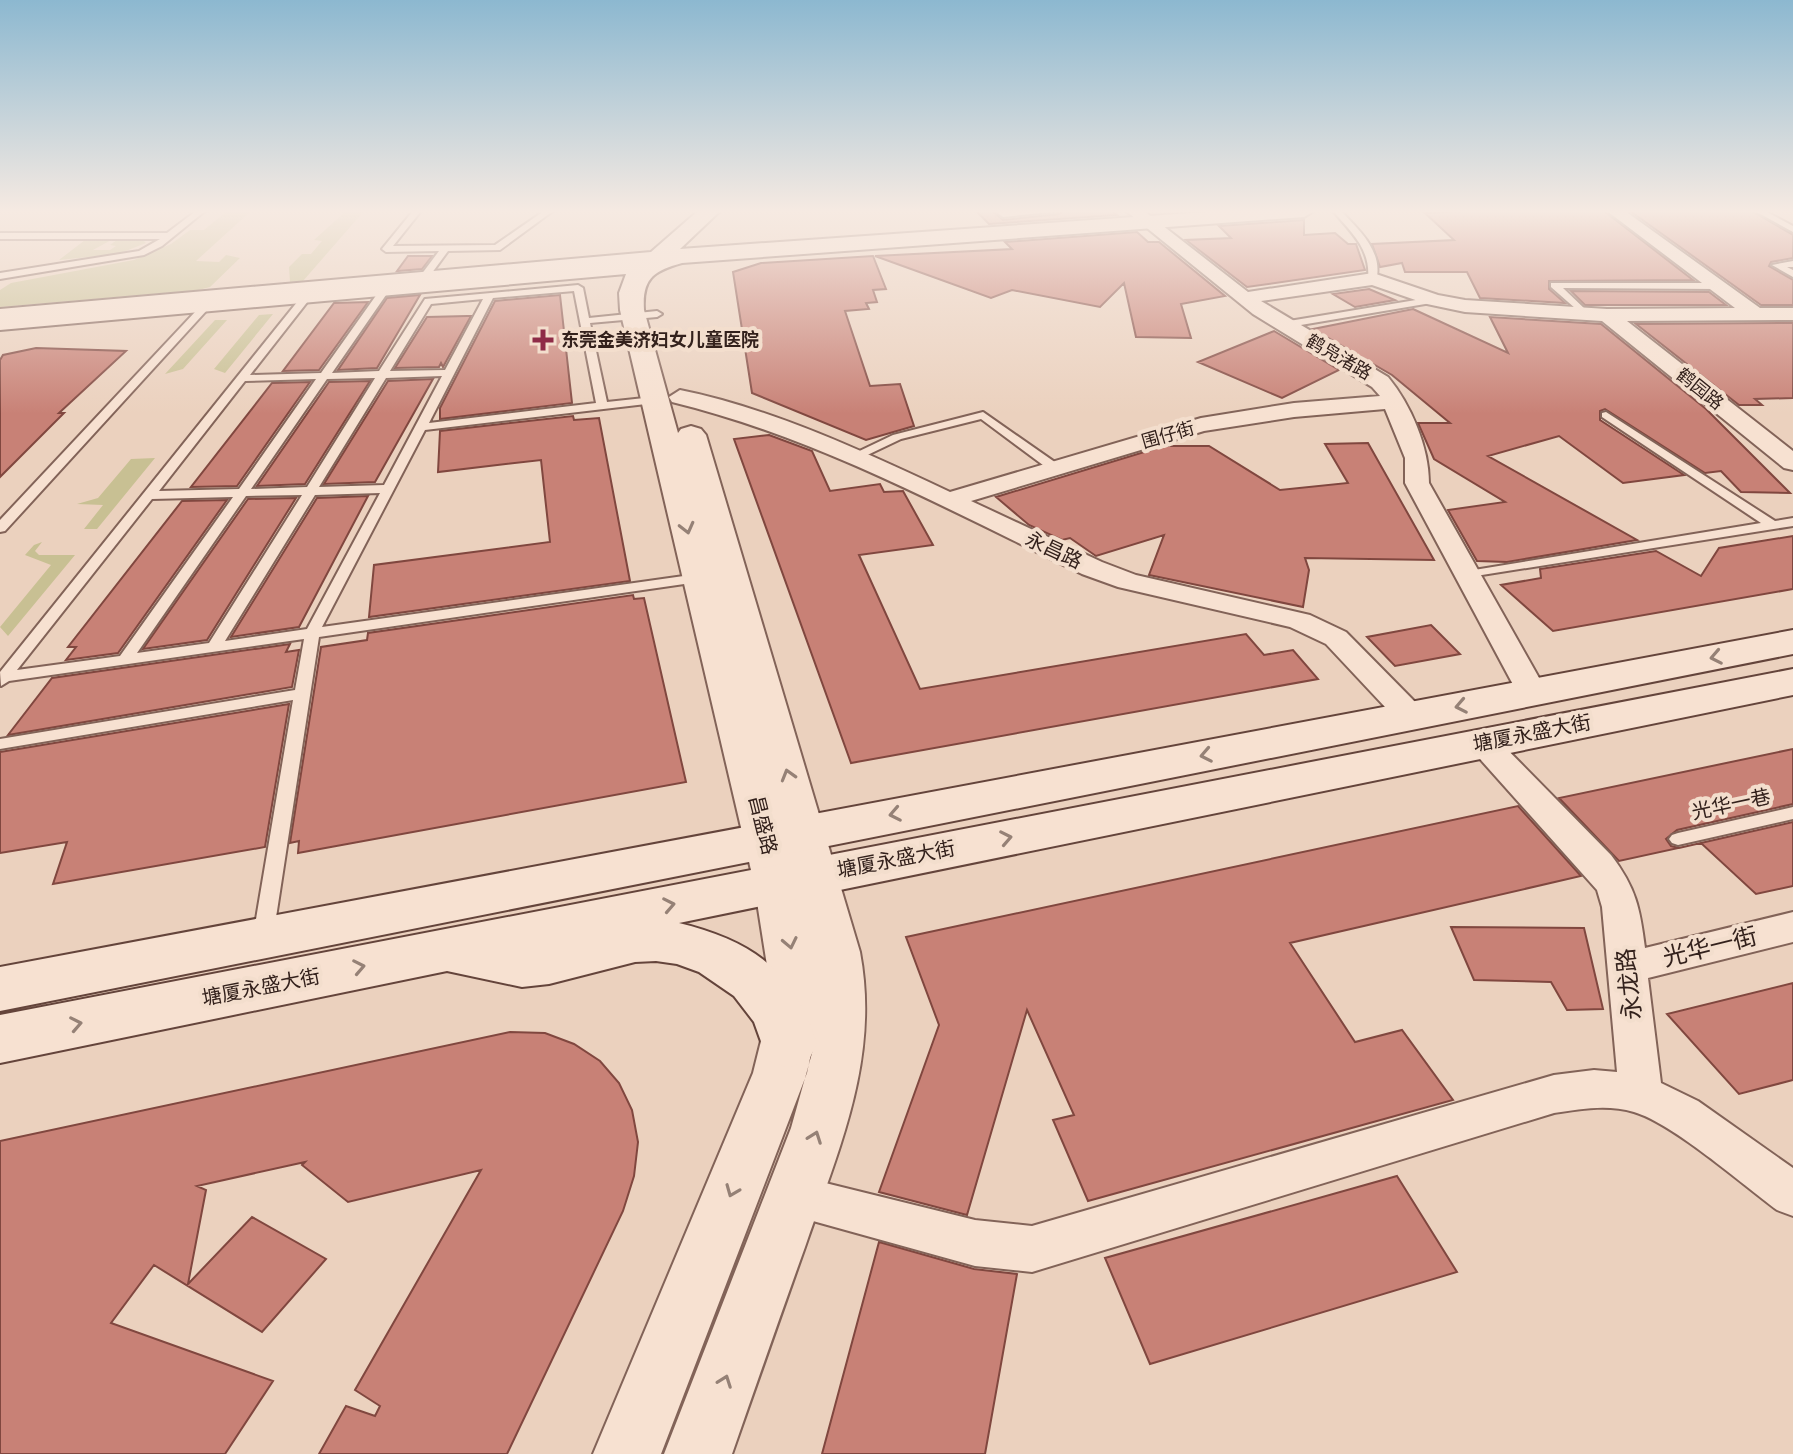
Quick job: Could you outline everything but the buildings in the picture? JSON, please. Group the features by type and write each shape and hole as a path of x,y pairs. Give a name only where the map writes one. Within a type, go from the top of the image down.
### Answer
{"main road":[{"name":"塘厦永盛大街","path":"0,1039 440,951 791,858 1411,716 1793,642"},
{"name":"塘厦永盛大街","path":"0,989 263,938 791,858 1483,743 1793,682"},
{"path":"440,951 522,966 637,942 677,941 715,955 744,972 764,993 779,1016 788,1044"}],"street":[{"path":"388,286 423,279"},
{"path":"0,316 463,279"},
{"name":"昌盛路","path":"635,279 632,285 645,316 791,858 841,982 840,1046 833,1083 698,1454"},
{"name":"鹤凫渚路","path":"1219,279 1283,325 1380,382 1393,402 1417,458 1417,483 1532,692"},
{"path":"1243,298 1373,279 1434,300 1465,306 1607,315 1793,314"},
{"path":"1707,279 1755,314"},
{"path":"0,323 211,301"},
{"name":"鹤园路","path":"1607,315 1792,462"},
{"name":"永昌路","path":"668,399 706,402 855,456 1092,568 1128,581 1300,621 1336,638 1411,716"},
{"name":"围仔街","path":"949,500 1201,425 1245,416 1393,402"},
{"name":"永龙路","path":"1483,743 1598,864 1614,886 1621,907 1641,1094"},
{"name":"昌盛路","path":"627,1454 780,1073 788,1044 794,1016 795,967 791,858"},
{"name":"光华一街","path":"1627,968 1793,927"},
{"path":"793,1196 975,1243 1032,1249 1554,1094 1594,1088 1641,1094 1694,1123 1793,1195"}],"lane":[{"path":"1584,313 1554,285 1717,286"},
{"path":"125,660 388,286"},
{"path":"214,647 428,301 578,288 602,406"},
{"path":"2,680 308,293"},
{"path":"263,938 312,633 489,296"},
{"path":"1283,325 1434,300"},
{"path":"0,528 211,301"},
{"path":"585,321 645,316"},
{"path":"241,378 448,373"},
{"path":"421,427 668,399"},
{"path":"855,456 897,437 983,415 1055,468"},
{"path":"1606,415 1772,525"},
{"path":"149,495 388,489"},
{"path":"1468,575 1793,522"},
{"path":"2,680 715,576"},
{"path":"0,744 302,694"},
{"name":"光华一巷","path":"1678,839 1793,813"}],"shaded area":[{"path":"33,279 218,279 210,287 199,290 0,307 0,290 11,283"},
{"path":"273,314 225,373 214,369 259,315"},
{"path":"215,320 227,320 183,369 165,374"},
{"path":"155,458 97,529 84,529 103,505 77,504 98,498 131,459"},
{"path":"42,542 35,551 39,555 75,555 8,636 0,627 51,565 25,555 34,545"}],"place":[{"name":"东莞金美济妇女儿童医院","path":"543,340"}]}
